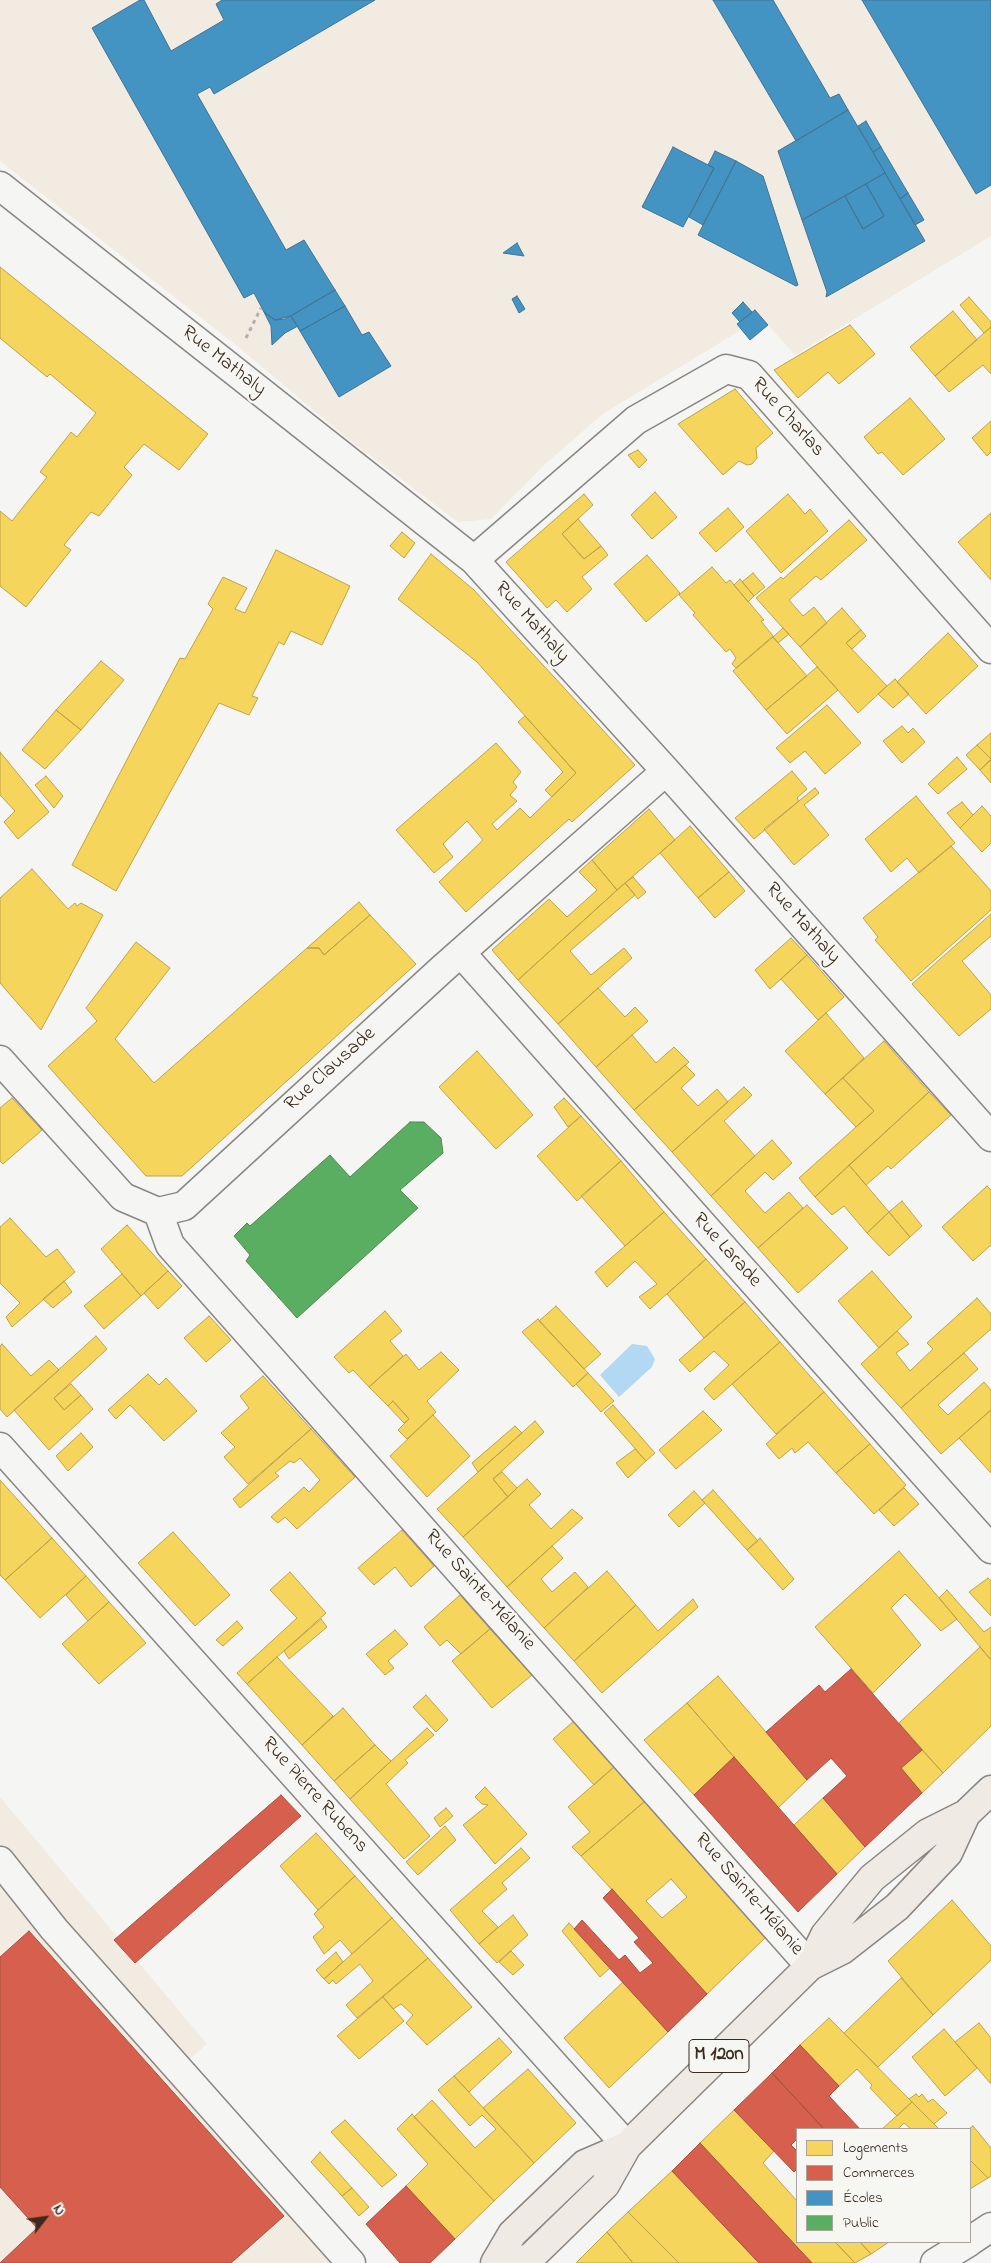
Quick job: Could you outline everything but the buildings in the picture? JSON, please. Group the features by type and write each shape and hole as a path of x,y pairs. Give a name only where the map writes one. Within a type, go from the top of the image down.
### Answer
{"main road":[{"name":"M 120n","path":"810,1966 825,1935 872,1878 928,1833 966,1814 991,1790"},
{"name":"M 120n","path":"518,2263 531,2257 605,2185 627,2146 810,1966 842,1950 897,1906 948,1853 966,1814"},
{"name":"M 120n","path":"495,2263 512,2234 585,2164 627,2146"}],"street":[{"name":"Rue Mathaly","path":"0,186 474,560 666,771 991,1137"},
{"name":"Rue Charlas","path":"474,560 636,420 726,369 748,374 991,649"},
{"name":"Rue Clausade","path":"158,1212 184,1206 461,952 666,771"},
{"name":"Rue Larade","path":"461,952 991,1549"},
{"path":"0,1060 123,1197 158,1212"},
{"name":"Rue Sainte-Mélanie","path":"158,1212 170,1245 810,1966"},
{"name":"Rue Pierre Rubens","path":"0,1447 627,2146"},
{"path":"0,1861 54,1930 351,2263"},
{"path":"936,2263 966,2249 991,2227"}],"path":[{"path":"245,341 262,308"}],"shaded area":[{"path":"0,0 991,0 991,236 795,355 768,325 750,340 741,330 604,413 544,465 491,519 458,522 343,435 241,349 0,161"},
{"path":"0,1797 207,2044 185,2063 365,2263 0,2263"}],"water":[{"path":"632,1344 647,1346 655,1359 652,1367 619,1397 600,1375"}]}
